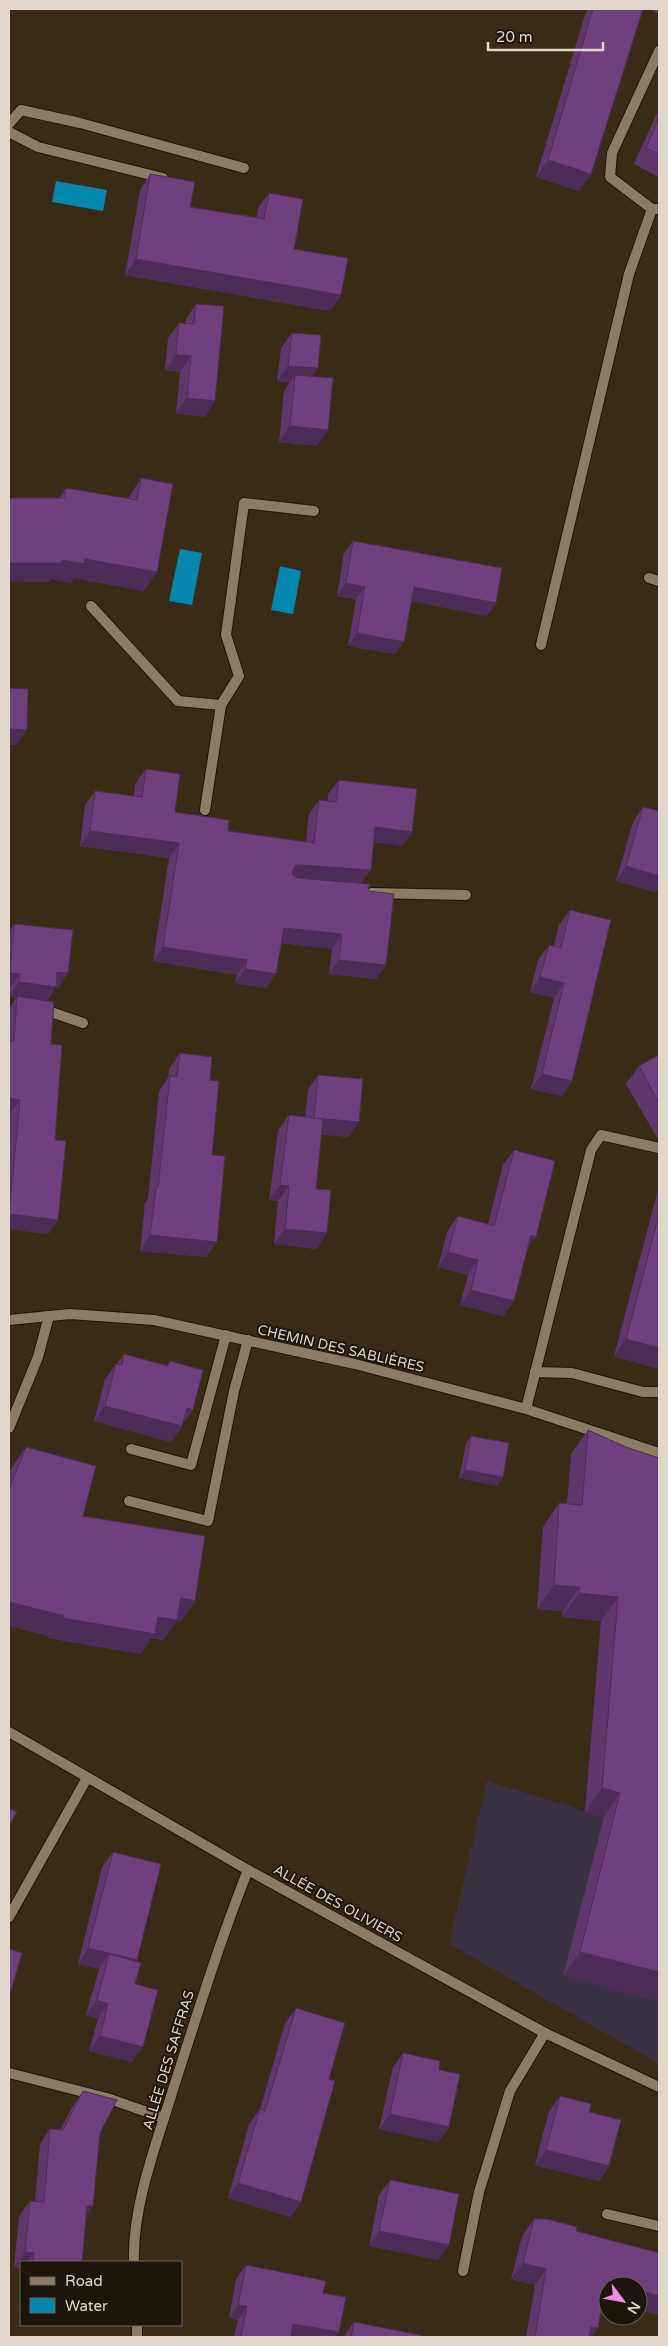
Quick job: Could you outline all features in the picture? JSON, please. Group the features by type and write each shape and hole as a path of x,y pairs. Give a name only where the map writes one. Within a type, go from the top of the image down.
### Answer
{"street":[{"path":"541,645 630,274 655,209 610,177 612,153 659,51"},
{"path":"9,124 21,110 80,123 244,168"},
{"path":"9,132 38,147 171,180"},
{"path":"205,810 220,705 238,676 226,635 244,502 314,511"},
{"path":"91,606 178,701 220,705"},
{"path":"366,892 466,895"},
{"path":"34,1008 50,1010 83,1023"},
{"path":"526,1409 592,1150 601,1135 659,1148"},
{"name":"CHEMIN DES SABLIÈRES","path":"9,1320 70,1314 154,1320 355,1364 526,1409 659,1453"},
{"path":"9,1428 38,1357 49,1316"},
{"path":"131,1449 191,1465 226,1335"},
{"path":"129,1501 208,1521 234,1391 248,1340"},
{"path":"535,1372 572,1373 644,1392 659,1392"},
{"name":"ALLÉE DES OLIVIERS","path":"9,1732 248,1870 545,2033 659,2087"},
{"path":"9,1917 87,1778"},
{"name":"ALLÉE DES SAFFRAS","path":"134,2261 134,2245 147,2173 219,1942 248,1870"},
{"path":"463,2271 479,2192 510,2091 545,2033"},
{"path":"9,2073 107,2098 164,2118"},
{"path":"607,2214 659,2226"}],"shaded area":[{"path":"659,1472 659,2064 449,1944 487,1781 585,1811 613,1473"}],"water":[{"path":"56,181 107,190 103,211 52,202"},
{"path":"180,549 202,553 192,605 169,601"},
{"path":"280,566 301,571 293,614 271,610"}],"building":[{"path":"593,9 643,9 591,174 548,160"},
{"path":"659,118 659,154 646,148"},
{"path":"150,174 195,182 190,207 264,219 269,193 303,199 294,249 348,258 341,295 136,259"},
{"path":"196,304 224,306 215,401 187,398 191,356 176,355 179,323 194,324"},
{"path":"292,333 321,335 318,368 288,366"},
{"path":"295,375 333,378 328,430 290,426"},
{"path":"141,478 173,484 157,572 85,559 84,564 62,560 62,563 9,563 9,498 64,498 66,488 137,500"},
{"path":"353,541 502,568 496,603 414,587 404,642 357,633 365,587 346,583"},
{"path":"9,688 28,689 27,730 9,729"},
{"path":"146,769 180,774 175,812 229,820 228,831 314,843 319,800 336,802 339,780 417,789 412,832 375,827 371,870 296,865 292,870 293,875 298,878 369,884 368,891 394,894 386,965 339,960 342,934 284,928 276,974 245,969 247,960 163,947 179,843 90,831 95,791 142,797"},
{"path":"643,807 659,811 659,876 626,866"},
{"path":"570,910 611,920 572,1081 542,1074 564,983 540,977 549,945 561,948"},
{"path":"14,924 73,930 68,973 57,972 56,987 19,982 20,974 10,973"},
{"path":"17,996 54,1002 51,1044 62,1045 55,1140 66,1141 58,1220 9,1214 20,1100 9,1098 9,1041 14,1041"},
{"path":"180,1053 212,1057 210,1080 219,1081 212,1155 225,1156 217,1242 150,1235 156,1188 158,1188 170,1076 177,1077"},
{"path":"659,1055 659,1103 639,1066"},
{"path":"318,1075 363,1079 359,1122 314,1118"},
{"path":"289,1115 323,1119 316,1189 331,1190 327,1233 285,1229 289,1186 280,1185"},
{"path":"514,1150 555,1161 536,1237 531,1235 514,1301 471,1290 478,1260 448,1252 458,1216 494,1226"},
{"path":"659,1215 659,1348 626,1339"},
{"path":"124,1354 168,1366 170,1361 203,1370 193,1410 187,1408 182,1426 105,1406 116,1364 122,1365"},
{"path":"588,1430 626,1447 659,1458 659,1972 580,1952 620,1793 602,1788 618,1597 579,1593 580,1587 554,1585 559,1503 582,1505"},
{"path":"471,1436 509,1443 503,1477 465,1470"},
{"path":"26,1447 96,1466 83,1516 205,1536 195,1601 181,1598 177,1620 158,1617 155,1634 63,1618 64,1616 9,1602 9,1489"},
{"path":"9,1808 17,1812 9,1826"},
{"path":"113,1852 161,1864 137,1960 88,1948"},
{"path":"9,1949 22,1953 9,1997"},
{"path":"109,1954 141,1963 135,1984 158,1990 143,2047 100,2036 108,2004 97,2000"},
{"path":"296,2008 345,2023 329,2079 335,2081 301,2202 238,2183 260,2109 265,2111"},
{"path":"403,2053 440,2061 439,2070 460,2074 449,2127 390,2114"},
{"path":"83,2091 117,2100 100,2133 93,2206 87,2206 82,2261 33,2261 34,2253 25,2252 30,2201 44,2202 50,2129 63,2130"},
{"path":"560,2096 591,2104 589,2112 621,2120 609,2166 546,2150"},
{"path":"390,2180 459,2194 449,2245 379,2231"},
{"path":"534,2219 547,2219 577,2227 576,2231 659,2253 659,2296 648,2293 648,2276 598,2276 598,2326 598,2328 591,2327 589,2337 535,2337 546,2269 523,2263"},
{"path":"246,2265 326,2281 323,2293 346,2297 339,2332 293,2324 291,2337 241,2337 247,2306 238,2305"},
{"path":"354,2322 420,2335 420,2337 351,2337"}]}
